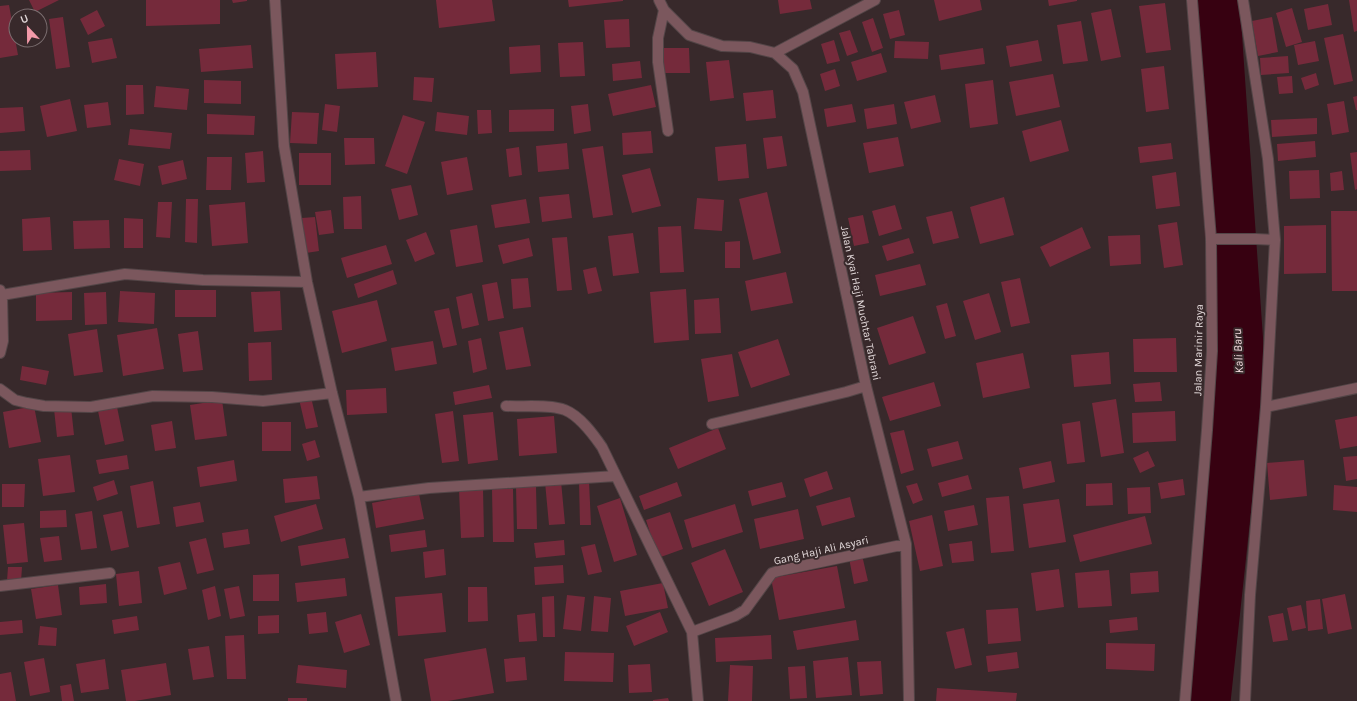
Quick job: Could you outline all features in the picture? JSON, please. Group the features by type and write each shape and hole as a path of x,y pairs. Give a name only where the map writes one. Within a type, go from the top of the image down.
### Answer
{"street":[{"path":"275,0 284,146 307,282 332,393 359,497 396,701"},
{"path":"659,0 664,10 690,35 722,46 750,47 775,52 875,0"},
{"name":"Jalan Marinir Raya","path":"1185,701 1208,422 1212,351 1215,238 1192,0"},
{"path":"1243,0 1268,159 1275,240 1266,407 1250,595 1245,701"},
{"path":"664,10 658,38 658,62 668,131"},
{"name":"Jalan Kyai Haji Muchtar Tabrani","path":"775,52 793,69 803,92 866,386 906,544 909,701"},
{"path":"1215,238 1275,240"},
{"path":"0,354 3,341 1,292 125,274 203,280 307,282"},
{"path":"712,424 866,386"},
{"path":"1266,407 1357,388"},
{"path":"0,389 15,400 27,403 44,406 91,407 153,396 212,397 263,401 332,393"},
{"path":"506,406 555,407 566,410 577,418 595,437 602,447 692,632 698,701"},
{"path":"359,497 429,488 616,476"},
{"name":"Gang Haji Ali Asyari","path":"692,632 735,616 745,610 772,573 906,544"},
{"path":"0,586 110,573"}],"building":[{"path":"29,0 59,0 43,8 33,8"},
{"path":"146,0 220,0 220,24 146,26"},
{"path":"232,0 247,0 247,1 233,3"},
{"path":"436,0 492,0 495,21 439,28"},
{"path":"568,0 623,0 623,1 569,7"},
{"path":"778,0 810,0 812,9 780,14"},
{"path":"934,0 980,0 982,10 939,21"},
{"path":"1048,0 1077,0 1077,1 1049,6"},
{"path":"1349,0 1357,0 1357,31 1354,32"},
{"path":"1165,3 1171,50 1146,53 1139,6"},
{"path":"1328,4 1332,25 1308,30 1304,9"},
{"path":"9,5 8,48 17,48 18,55 0,58 0,6"},
{"path":"1292,8 1302,42 1286,47 1276,13"},
{"path":"1111,9 1121,57 1101,61 1091,13"},
{"path":"97,10 105,26 88,35 80,19"},
{"path":"899,10 905,35 890,39 883,14"},
{"path":"63,17 70,67 56,69 49,19"},
{"path":"1272,17 1278,52 1258,56 1252,21"},
{"path":"873,18 883,48 872,52 862,22"},
{"path":"629,19 630,47 606,48 604,20"},
{"path":"1081,21 1088,61 1063,64 1057,25"},
{"path":"850,30 858,52 847,56 839,33"},
{"path":"1343,34 1353,81 1334,85 1324,38"},
{"path":"112,38 117,58 92,63 88,42"},
{"path":"834,40 840,61 827,64 821,44"},
{"path":"1038,40 1042,61 1010,67 1006,46"},
{"path":"895,41 929,42 928,59 894,58"},
{"path":"1315,41 1319,61 1298,65 1294,45"},
{"path":"583,42 585,76 560,77 558,43"},
{"path":"251,45 253,68 201,72 199,49"},
{"path":"540,45 541,72 510,74 509,47"},
{"path":"663,48 689,48 690,73 663,73"},
{"path":"983,48 985,64 941,70 939,55"},
{"path":"376,52 378,87 337,89 335,54"},
{"path":"881,53 887,72 857,81 851,62"},
{"path":"1288,56 1289,73 1261,75 1260,58"},
{"path":"729,60 734,98 710,101 706,62"},
{"path":"640,61 642,78 613,81 612,64"},
{"path":"1164,66 1169,109 1146,112 1141,69"},
{"path":"835,69 840,86 825,91 820,74"},
{"path":"1316,73 1319,85 1305,90 1301,78"},
{"path":"1053,74 1060,107 1016,116 1009,82"},
{"path":"1292,76 1293,93 1279,94 1277,77"},
{"path":"414,77 434,78 432,102 413,100"},
{"path":"204,80 241,81 241,104 204,103"},
{"path":"993,80 998,124 970,128 965,84"},
{"path":"126,85 143,85 144,114 126,115"},
{"path":"651,85 656,107 613,116 608,94"},
{"path":"156,86 189,89 187,110 154,107"},
{"path":"773,90 776,118 746,121 743,93"},
{"path":"935,95 941,122 911,129 904,102"},
{"path":"1357,96 1357,110 1356,110 1353,97"},
{"path":"70,99 77,131 47,137 40,106"},
{"path":"1344,101 1349,132 1332,135 1327,104"},
{"path":"108,102 111,125 87,128 84,105"},
{"path":"325,104 340,106 337,132 322,130"},
{"path":"588,104 591,131 574,134 571,106"},
{"path":"852,104 856,122 827,127 824,109"},
{"path":"894,104 897,124 867,129 864,109"},
{"path":"23,107 25,131 0,133 0,108"},
{"path":"554,109 554,131 509,132 509,110"},
{"path":"477,110 491,110 492,133 478,134"},
{"path":"292,112 319,113 317,144 290,143"},
{"path":"437,112 469,116 467,135 435,131"},
{"path":"207,114 255,116 254,135 207,134"},
{"path":"403,115 425,122 407,174 385,166"},
{"path":"1317,118 1317,134 1272,137 1271,120"},
{"path":"1061,120 1069,151 1030,162 1022,131"},
{"path":"130,129 172,133 170,149 128,145"},
{"path":"651,131 653,153 623,155 622,133"},
{"path":"782,136 787,166 767,169 763,138"},
{"path":"898,137 904,166 869,173 863,143"},
{"path":"344,138 374,138 375,164 345,165"},
{"path":"1315,141 1316,157 1278,161 1277,144"},
{"path":"567,143 569,169 538,172 536,146"},
{"path":"1171,143 1173,159 1140,163 1138,147"},
{"path":"746,144 749,178 718,181 715,147"},
{"path":"603,146 613,215 593,218 582,149"},
{"path":"519,147 522,175 509,177 506,149"},
{"path":"30,150 31,170 0,171 0,151"},
{"path":"263,151 265,182 247,183 245,153"},
{"path":"1357,152 1357,189 1355,190 1350,153"},
{"path":"299,153 331,153 331,185 299,185"},
{"path":"207,157 232,157 231,190 206,190"},
{"path":"467,157 473,190 447,195 441,162"},
{"path":"119,159 144,164 140,186 114,180"},
{"path":"183,160 187,179 162,185 158,166"},
{"path":"650,168 661,206 632,213 622,175"},
{"path":"1319,170 1320,198 1290,199 1289,171"},
{"path":"1342,171 1344,190 1331,191 1330,173"},
{"path":"1176,172 1180,206 1156,209 1152,176"},
{"path":"411,185 418,215 399,220 391,189"},
{"path":"767,192 781,253 753,260 739,199"},
{"path":"569,194 572,218 542,222 539,197"},
{"path":"361,196 362,229 344,229 343,197"},
{"path":"1004,197 1014,235 980,244 970,207"},
{"path":"697,198 724,200 722,231 694,229"},
{"path":"186,199 198,199 197,243 185,242"},
{"path":"526,199 530,223 495,228 491,205"},
{"path":"158,202 172,202 170,238 156,237"},
{"path":"245,202 248,243 212,246 209,205"},
{"path":"895,205 902,229 879,236 872,211"},
{"path":"331,210 334,233 319,235 315,212"},
{"path":"952,211 959,238 933,244 926,217"},
{"path":"1331,211 1357,211 1357,291 1332,291"},
{"path":"863,215 869,243 854,246 848,218"},
{"path":"50,217 52,250 23,251 22,219"},
{"path":"315,217 319,251 306,253 302,218"},
{"path":"124,218 143,219 143,248 124,248"},
{"path":"109,220 110,248 74,249 73,221"},
{"path":"1177,222 1183,265 1164,268 1158,225"},
{"path":"477,225 483,262 456,267 450,230"},
{"path":"1326,225 1326,273 1284,274 1284,226"},
{"path":"681,226 684,272 660,273 658,227"},
{"path":"1082,227 1091,248 1050,267 1040,247"},
{"path":"426,232 435,254 415,262 406,240"},
{"path":"633,233 639,273 613,276 608,236"},
{"path":"1140,235 1141,264 1110,266 1108,236"},
{"path":"567,237 572,290 557,291 552,238"},
{"path":"529,238 533,256 503,264 498,245"},
{"path":"909,238 914,253 887,261 882,246"},
{"path":"740,241 740,268 725,268 725,242"},
{"path":"386,245 392,264 347,278 341,258"},
{"path":"920,264 926,285 880,296 875,275"},
{"path":"596,267 602,291 588,294 583,270"},
{"path":"393,270 397,284 358,298 354,284"},
{"path":"786,272 793,303 751,311 745,281"},
{"path":"528,278 531,307 513,309 511,279"},
{"path":"1020,278 1030,323 1011,327 1001,282"},
{"path":"497,282 504,318 488,321 482,285"},
{"path":"686,289 689,340 654,343 650,292"},
{"path":"175,290 216,290 216,317 175,317"},
{"path":"120,291 155,293 154,324 118,322"},
{"path":"280,291 282,330 254,332 251,292"},
{"path":"72,292 72,320 36,321 36,293"},
{"path":"106,292 107,324 85,325 84,293"},
{"path":"472,293 479,325 462,329 456,297"},
{"path":"989,293 1001,332 975,340 963,301"},
{"path":"719,298 721,333 695,334 694,300"},
{"path":"377,300 387,341 342,353 332,311"},
{"path":"947,303 956,336 945,339 936,306"},
{"path":"449,308 457,345 443,348 434,311"},
{"path":"913,316 926,353 889,365 877,328"},
{"path":"523,327 531,366 506,370 499,332"},
{"path":"157,328 164,369 123,376 117,335"},
{"path":"97,329 103,372 74,376 68,334"},
{"path":"198,331 203,370 183,372 178,334"},
{"path":"481,338 487,369 473,373 468,341"},
{"path":"1176,338 1177,372 1134,372 1133,339"},
{"path":"778,339 790,375 751,388 738,352"},
{"path":"433,341 437,364 395,371 391,348"},
{"path":"271,342 272,380 249,381 248,343"},
{"path":"1109,352 1111,384 1074,387 1071,355"},
{"path":"1023,353 1030,388 983,398 976,363"},
{"path":"732,354 739,396 708,402 701,359"},
{"path":"22,366 49,371 46,385 20,380"},
{"path":"934,382 941,406 890,421 882,397"},
{"path":"1160,382 1162,401 1135,402 1133,384"},
{"path":"489,385 492,398 455,405 453,392"},
{"path":"386,388 387,413 347,415 346,390"},
{"path":"311,397 318,427 306,429 299,399"},
{"path":"1116,399 1124,453 1101,457 1092,403"},
{"path":"222,400 227,436 195,440 190,405"},
{"path":"34,406 41,442 9,448 3,412"},
{"path":"71,407 74,435 57,437 54,409"},
{"path":"117,407 124,441 105,445 98,411"},
{"path":"453,411 459,461 442,463 435,414"},
{"path":"1175,411 1176,441 1133,443 1132,413"},
{"path":"493,412 498,460 468,464 463,415"},
{"path":"554,416 557,453 519,456 517,419"},
{"path":"1357,416 1357,446 1340,449 1335,420"},
{"path":"172,421 176,448 155,451 151,425"},
{"path":"1080,421 1085,462 1067,464 1062,424"},
{"path":"262,422 291,422 291,451 262,451"},
{"path":"718,428 726,449 678,469 669,448"},
{"path":"904,430 914,470 901,474 890,433"},
{"path":"315,440 320,457 307,461 302,444"},
{"path":"958,441 963,459 932,467 927,449"},
{"path":"1148,451 1155,466 1140,473 1133,458"},
{"path":"70,455 75,492 43,496 38,459"},
{"path":"127,455 129,469 99,474 96,460"},
{"path":"1357,456 1357,479 1346,481 1343,457"},
{"path":"234,460 237,481 200,487 197,467"},
{"path":"1304,460 1307,496 1270,500 1267,463"},
{"path":"1051,461 1055,482 1023,489 1019,468"},
{"path":"827,471 833,489 810,497 804,479"},
{"path":"968,475 972,489 942,497 938,483"},
{"path":"317,476 320,499 285,503 283,479"},
{"path":"1183,479 1185,495 1161,499 1158,483"},
{"path":"114,480 118,494 97,501 93,487"},
{"path":"153,481 160,524 137,528 130,486"},
{"path":"561,481 565,524 549,525 545,482"},
{"path":"579,481 589,481 591,525 580,525"},
{"path":"677,482 682,496 644,510 639,496"},
{"path":"782,482 786,497 752,506 748,491"},
{"path":"917,483 923,500 913,504 906,486"},
{"path":"1112,483 1113,505 1086,506 1086,484"},
{"path":"2,484 25,484 24,507 2,507"},
{"path":"1334,485 1357,487 1357,512 1333,510"},
{"path":"516,487 536,487 537,529 517,529"},
{"path":"1150,487 1151,513 1128,514 1127,488"},
{"path":"483,488 484,537 461,538 459,489"},
{"path":"492,489 513,489 514,542 493,542"},
{"path":"419,494 424,519 376,528 372,503"},
{"path":"1009,496 1014,551 991,553 986,498"},
{"path":"850,497 855,517 822,526 816,506"},
{"path":"620,498 637,555 614,562 597,506"},
{"path":"1059,499 1066,542 1029,548 1023,504"},
{"path":"200,502 204,522 176,527 173,507"},
{"path":"316,504 323,529 281,542 274,516"},
{"path":"735,504 743,532 692,548 684,520"},
{"path":"974,505 978,525 948,531 944,511"},
{"path":"798,509 804,539 760,549 754,519"},
{"path":"66,510 67,527 40,528 40,511"},
{"path":"92,511 97,548 81,550 75,514"},
{"path":"122,511 129,547 111,551 103,515"},
{"path":"670,512 683,549 658,558 646,520"},
{"path":"932,515 943,566 920,571 909,521"},
{"path":"1145,516 1152,544 1080,562 1073,535"},
{"path":"24,523 28,562 7,564 3,525"},
{"path":"248,529 250,544 224,548 222,533"},
{"path":"425,530 427,547 391,552 389,535"},
{"path":"59,536 62,560 44,562 40,538"},
{"path":"206,538 214,570 197,574 189,542"},
{"path":"345,538 349,558 301,566 298,546"},
{"path":"564,540 565,555 536,558 534,543"},
{"path":"972,541 974,561 952,563 949,544"},
{"path":"595,544 602,572 588,575 581,547"},
{"path":"444,549 446,575 425,578 423,552"},
{"path":"725,549 743,592 709,606 691,563"},
{"path":"862,555 868,581 854,584 849,558"},
{"path":"180,562 187,589 164,595 158,567"},
{"path":"563,565 564,583 535,585 534,567"},
{"path":"837,566 845,608 779,620 771,578"},
{"path":"8,567 22,567 21,582 7,581"},
{"path":"1059,569 1064,607 1036,611 1031,573"},
{"path":"1109,570 1112,606 1078,608 1075,573"},
{"path":"139,571 142,603 119,606 116,574"},
{"path":"1158,571 1159,592 1131,594 1130,573"},
{"path":"279,574 279,601 253,601 253,575"},
{"path":"345,578 347,596 297,602 295,583"},
{"path":"663,583 668,608 625,616 620,591"},
{"path":"106,584 107,603 80,605 79,587"},
{"path":"58,585 62,615 36,619 31,589"},
{"path":"215,586 221,616 208,620 202,590"},
{"path":"239,586 245,616 230,619 224,589"},
{"path":"468,587 487,587 488,621 468,622"},
{"path":"442,593 446,632 398,636 395,597"},
{"path":"1345,594 1352,629 1328,634 1322,599"},
{"path":"567,595 585,597 581,631 563,629"},
{"path":"554,596 555,637 543,637 542,597"},
{"path":"594,596 611,598 608,632 591,631"},
{"path":"1320,599 1323,629 1308,631 1306,601"},
{"path":"1301,605 1306,628 1292,631 1287,608"},
{"path":"1018,608 1021,641 988,644 986,610"},
{"path":"326,612 328,632 309,634 307,614"},
{"path":"660,612 668,632 634,646 626,626"},
{"path":"535,613 537,641 519,642 517,615"},
{"path":"1283,613 1288,640 1273,642 1268,616"},
{"path":"361,614 370,645 344,653 335,622"},
{"path":"279,615 279,633 258,634 258,616"},
{"path":"137,616 139,630 114,634 112,620"},
{"path":"1137,617 1138,630 1110,633 1109,620"},
{"path":"22,620 23,633 0,635 0,622"},
{"path":"856,620 859,640 797,650 793,631"},
{"path":"40,626 57,628 56,646 38,645"},
{"path":"964,628 972,665 955,669 946,632"},
{"path":"244,635 246,679 227,679 225,636"},
{"path":"771,635 772,659 716,662 715,638"},
{"path":"1106,643 1155,644 1154,671 1106,669"},
{"path":"209,646 214,677 193,680 188,649"},
{"path":"486,648 494,693 448,701 431,701 424,659"},
{"path":"565,652 614,653 613,682 564,681"},
{"path":"1017,652 1019,668 988,672 986,656"},
{"path":"525,657 527,680 506,682 504,659"},
{"path":"848,657 852,695 816,698 813,661"},
{"path":"44,658 50,692 30,696 24,662"},
{"path":"105,659 109,689 81,693 76,664"},
{"path":"881,661 883,694 860,696 857,662"},
{"path":"166,663 171,695 126,701 121,670"},
{"path":"650,664 652,692 629,693 628,665"},
{"path":"298,665 347,670 346,688 296,683"},
{"path":"730,665 753,666 752,701 728,701"},
{"path":"805,666 807,698 790,699 788,667"},
{"path":"11,672 16,701 0,701 0,674"},
{"path":"71,684 74,701 62,701 60,686"},
{"path":"937,688 1017,693 1016,701 936,701"},
{"path":"288,698 307,698 307,701 288,701"},
{"path":"668,698 669,701 653,701 653,700"}],"waterway":[{"name":"Kali Baru","path":"1205,701 1240,375 1214,0"}]}
